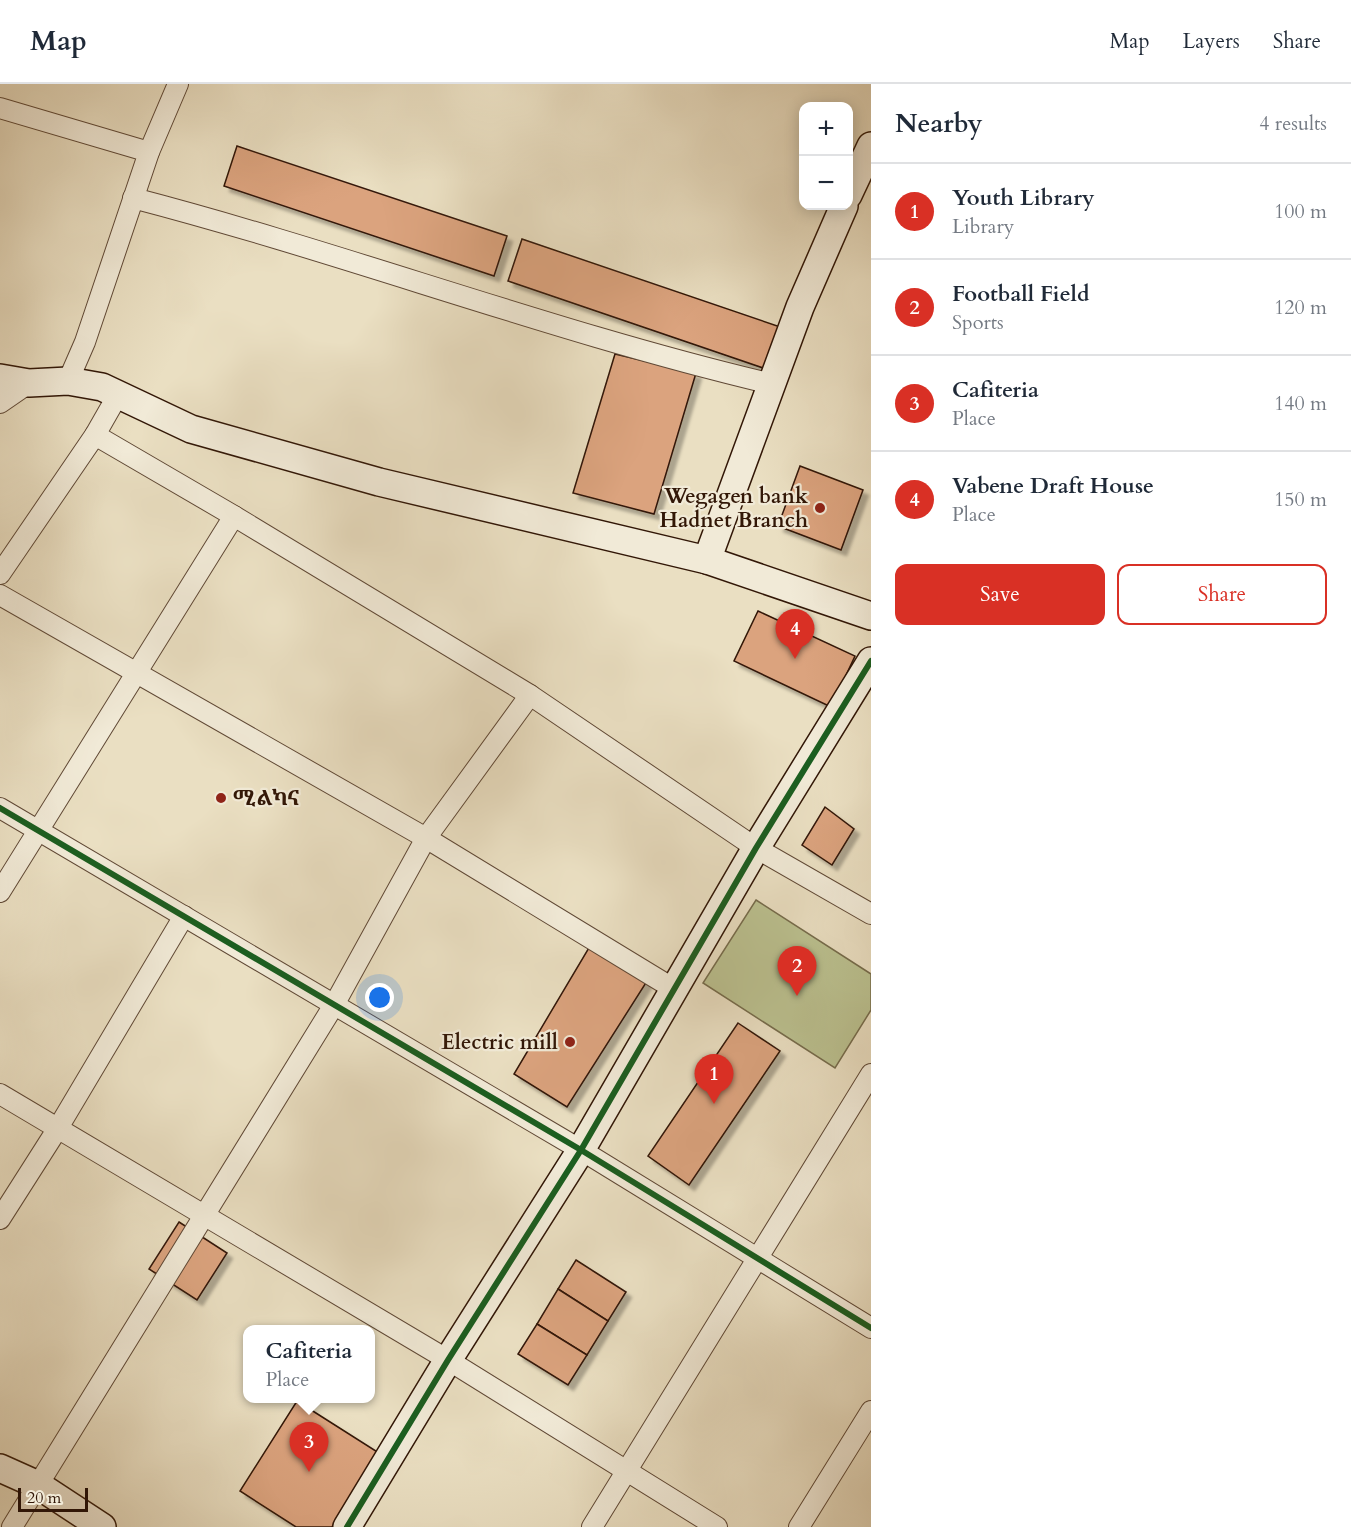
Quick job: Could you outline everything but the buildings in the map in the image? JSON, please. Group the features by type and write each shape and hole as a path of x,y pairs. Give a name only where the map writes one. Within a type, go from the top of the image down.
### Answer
{"street":[{"path":"68,381 85,342 149,152 178,84"},
{"path":"0,108 149,152"},
{"path":"853,186 871,146"},
{"path":"133,198 222,222 672,360 772,384"},
{"path":"707,560 800,307 842,210"},
{"path":"0,378 29,383 68,381 119,393 202,432 379,482 707,560 871,616"},
{"path":"0,403 29,383"},
{"path":"0,574 95,435 119,393"},
{"path":"95,435 530,695 756,848 871,914"},
{"path":"0,891 234,516"},
{"path":"0,595 426,838 674,989"},
{"path":"346,1527 581,1150 756,848 871,662"},
{"path":"12,1527 334,1005 426,838 530,695"},
{"path":"0,808 581,1150 871,1328"},
{"path":"0,1219 58,1128 184,916"},
{"path":"592,1527 759,1260 871,1074"},
{"path":"0,1094 448,1360 717,1527"},
{"path":"799,1527 871,1411"},
{"path":"0,1468 38,1485 102,1527"}],"green space":[{"path":"756,900 871,974 871,1010 835,1068 703,983"}],"cycle path":[{"path":"347,1527 448,1360 581,1150 756,848 871,661"},
{"path":"0,808 581,1150 871,1328"}],"place":[{"name":"Wegagen bank Hadnet Branch","path":"820,508"},
{"name":"Vabene Draft House","path":"795,659"},
{"name":"ሚልካና","path":"221,798"},
{"name":"Football Field","path":"797,996"},
{"name":"Electric mill","path":"570,1042"},
{"name":"Youth Library","path":"714,1104"},
{"name":"Cafiteria","path":"309,1472"}]}
